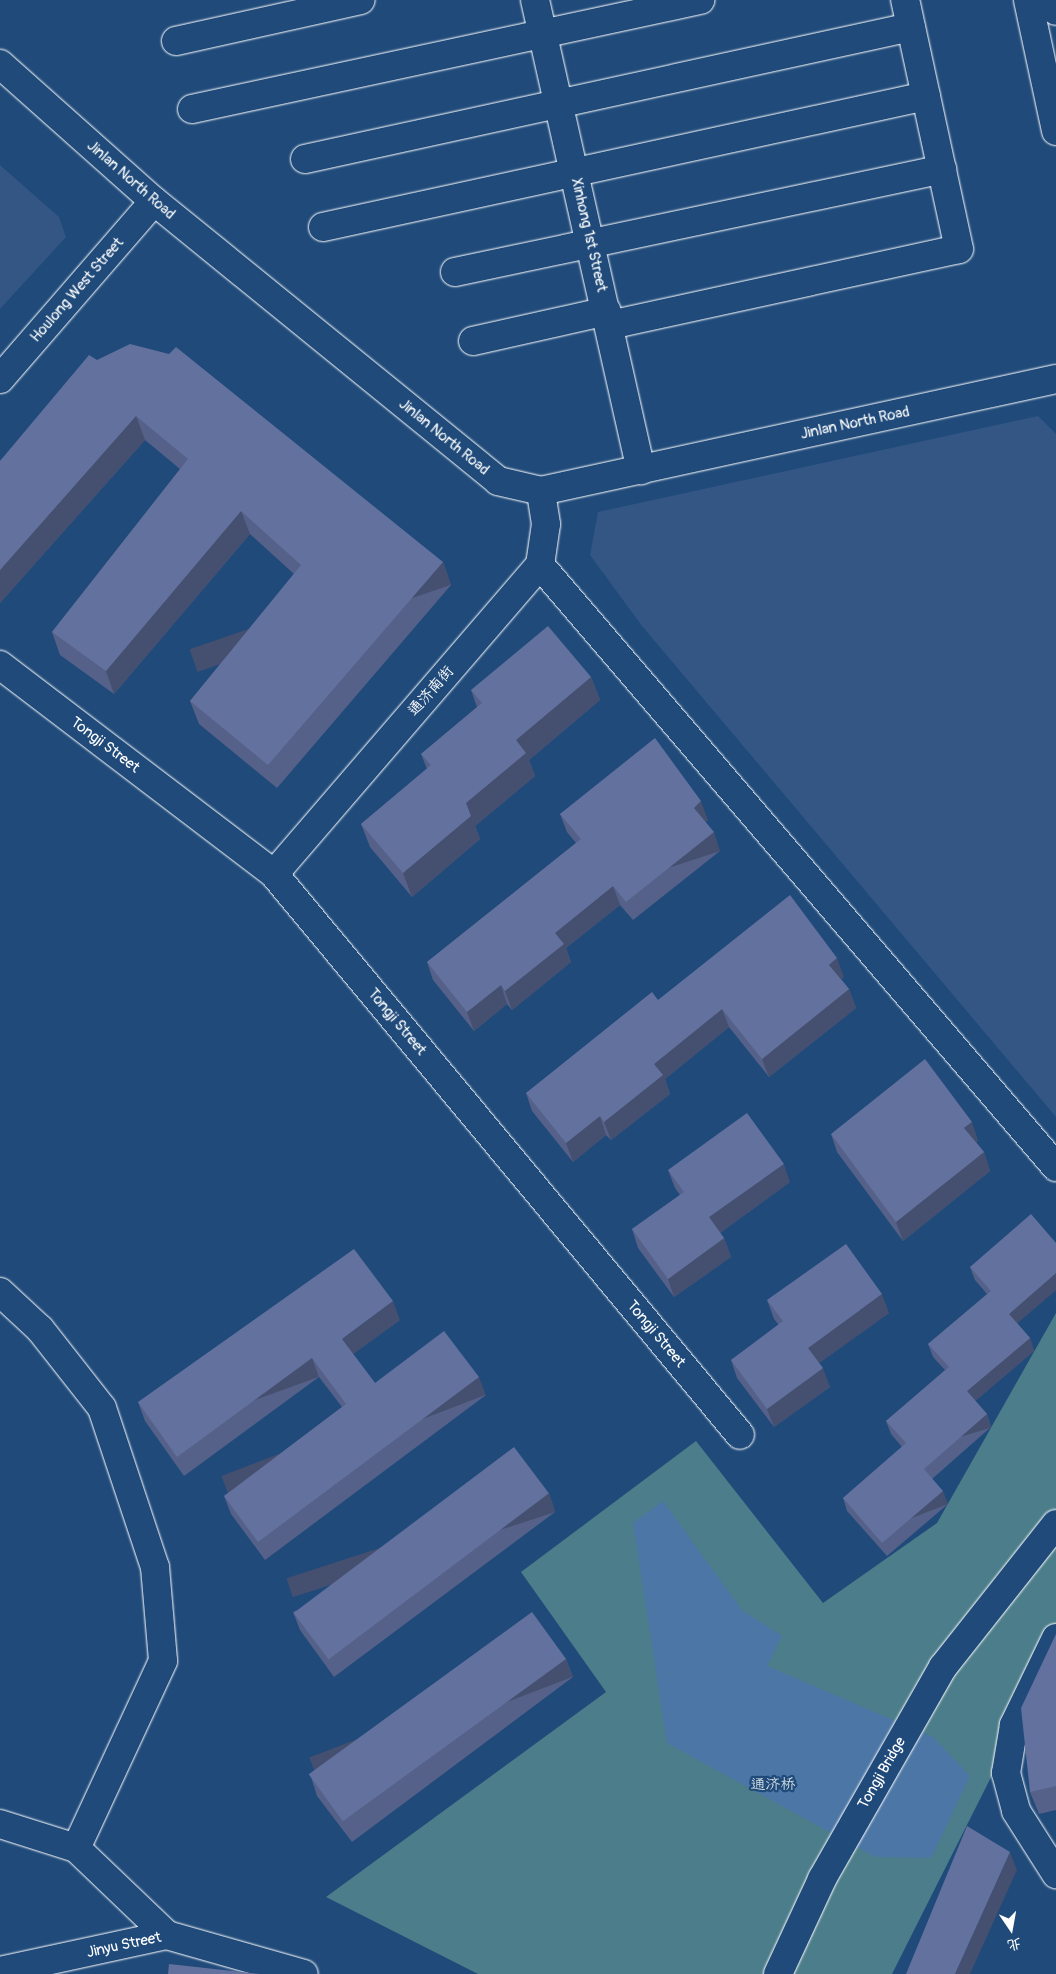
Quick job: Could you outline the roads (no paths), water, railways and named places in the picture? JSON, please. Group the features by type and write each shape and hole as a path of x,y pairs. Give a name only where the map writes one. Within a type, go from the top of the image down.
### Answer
{"street":[{"path":"176,41 362,0"},
{"name":"Xinhong 1st Street","path":"535,0 641,470"},
{"path":"192,109 700,0"},
{"path":"473,341 608,318 959,249 905,0"},
{"path":"1028,0 1056,131"},
{"path":"1054,0 1056,11"},
{"path":"305,158 911,27"},
{"name":"Jinlan North Road","path":"0,64 154,201 498,481 541,491 1056,379"},
{"path":"323,227 926,96"},
{"path":"455,272 942,169"},
{"name":"Houlong West Street","path":"0,379 154,201"},
{"path":"541,491 546,524 540,565 1056,1167"},
{"name":"通济南街","path":"274,874 540,565"},
{"name":"Tongji Street","path":"0,665 274,874 740,1435"},
{"path":"0,1292 40,1329 102,1408 155,1567 163,1661 76,1848"},
{"name":"Tongji Bridge","path":"778,1974 822,1879 944,1668 1056,1524"},
{"path":"1056,1638 1014,1725 1006,1773 1016,1811 1056,1874"},
{"path":"0,1824 76,1848 166,1935"},
{"name":"Jinyu Street","path":"0,1971 166,1935 304,1974"}],"park label":[{"name":"通济桥","path":"773,1785"}]}
